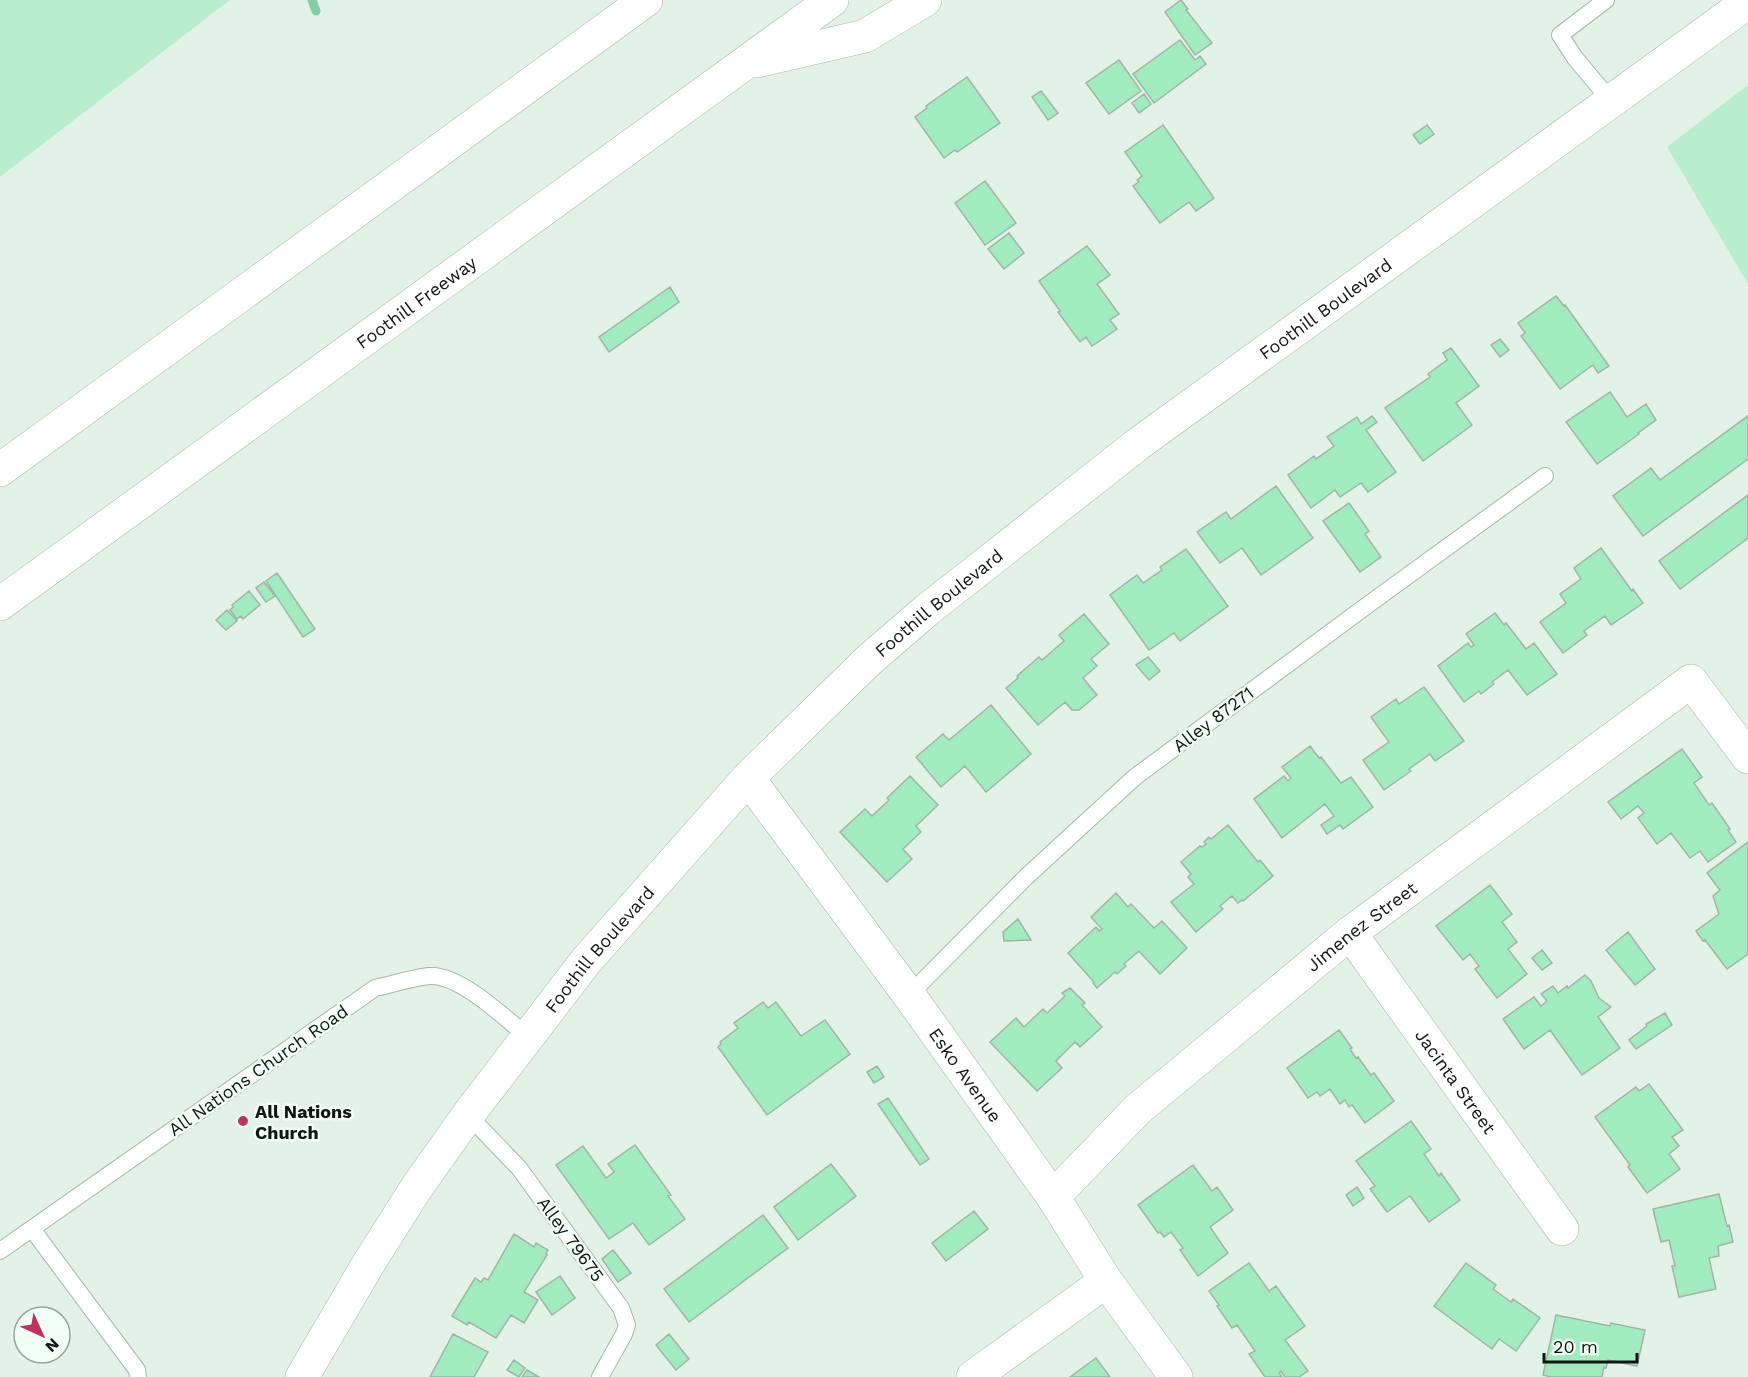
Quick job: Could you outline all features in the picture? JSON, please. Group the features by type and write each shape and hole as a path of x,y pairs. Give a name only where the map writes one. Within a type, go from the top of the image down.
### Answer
{"main road":[{"path":"0,470 646,0"},
{"name":"Foothill Freeway","path":"0,604 832,0"},
{"path":"744,65 865,36 925,0"},
{"name":"Foothill Boulevard","path":"302,1377 417,1187 527,1036 586,961 748,778 869,660 919,617 1138,444 1748,2"},
{"name":"Jimenez Street","path":"1053,1197 1138,1109 1350,933 1691,681 1748,757"},
{"name":"Esko Avenue","path":"748,778 909,995 1053,1197 1106,1281 1176,1377"},
{"name":"Jacinta Street","path":"1350,933 1562,1229"},
{"path":"973,1377 1106,1281"}],"lane":[{"path":"1606,0 1560,35 1575,58 1611,101"},
{"name":"Alley 87271","path":"909,995 1026,877 1136,777 1545,476"},
{"name":"All Nations Church Road","path":"0,1251 375,988 430,976 450,980 469,990 527,1036"},
{"name":"Alley 79675","path":"468,1115 519,1168 621,1308 627,1325 600,1377"},
{"path":"32,1229 137,1370 138,1377"}],"green space":[{"path":"0,0 230,0 0,177"},
{"path":"1748,85 1748,284 1667,147"}],"building":[{"path":"1181,0 1212,43 1195,55 1165,12"},
{"path":"1180,40 1195,60 1200,56 1206,64 1154,103 1133,74"},
{"path":"1119,60 1141,91 1109,114 1086,83"},
{"path":"967,77 1000,123 957,152 955,150 944,158 915,117 927,108 926,106"},
{"path":"1041,91 1058,113 1048,120 1032,97"},
{"path":"1144,94 1151,104 1139,113 1132,103"},
{"path":"1163,125 1214,198 1196,211 1189,202 1160,223 1133,186 1142,176 1125,152"},
{"path":"1427,125 1434,134 1420,144 1413,135"},
{"path":"985,181 1016,223 985,245 955,203"},
{"path":"1009,233 1024,253 1004,269 988,249"},
{"path":"1087,246 1110,275 1097,284 1119,314 1110,320 1117,329 1092,346 1086,337 1080,342 1039,281"},
{"path":"670,287 679,302 609,352 599,337"},
{"path":"1556,296 1609,366 1598,373 1593,365 1560,389 1521,336 1525,333 1518,323"},
{"path":"1500,339 1509,350 1500,357 1491,345"},
{"path":"1451,348 1479,386 1456,403 1472,425 1423,461 1385,408 1430,377 1428,374 1447,360 1443,353"},
{"path":"1610,392 1627,417 1646,404 1656,420 1597,464 1566,422"},
{"path":"1372,416 1377,422 1366,430 1396,472 1368,492 1361,483 1340,497 1335,490 1311,508 1288,475 1314,456 1316,459 1334,446 1327,437 1357,417 1361,424"},
{"path":"1748,416 1748,459 1643,536 1613,496 1651,468 1660,480"},
{"path":"1276,486 1313,538 1261,575 1242,548 1220,563 1197,532 1226,512 1231,519"},
{"path":"1748,495 1748,538 1680,589 1659,561"},
{"path":"1349,503 1369,531 1365,534 1381,557 1360,572 1323,521"},
{"path":"1601,548 1643,603 1611,625 1605,616 1584,631 1587,635 1563,653 1540,622 1566,603 1560,594 1581,579 1574,568"},
{"path":"1186,549 1228,606 1180,641 1174,633 1149,650 1110,595 1137,575 1143,583 1162,570 1160,567"},
{"path":"277,573 315,629 303,637 266,581"},
{"path":"264,582 275,596 266,602 256,588"},
{"path":"249,591 260,605 243,619 241,616 237,619 230,610 232,605"},
{"path":"227,610 237,621 226,630 216,620"},
{"path":"1495,613 1504,625 1506,623 1526,649 1534,643 1557,674 1527,695 1508,670 1481,694 1479,691 1464,702 1438,666 1468,643 1471,647 1474,645 1466,634"},
{"path":"1084,614 1109,644 1091,659 1097,666 1083,678 1097,695 1079,710 1072,710 1065,702 1038,725 1006,688 1039,657 1042,660 1064,641 1059,635"},
{"path":"1148,657 1160,671 1149,680 1136,665"},
{"path":"1424,687 1464,741 1435,761 1430,754 1384,790 1363,760 1389,742 1371,717 1396,699 1399,704"},
{"path":"991,705 1031,754 986,792 965,766 941,787 916,757 943,734 949,740"},
{"path":"1310,746 1341,783 1351,777 1373,807 1343,829 1340,825 1327,834 1321,825 1334,816 1325,804 1282,838 1254,799 1284,776 1288,781 1291,778 1282,767"},
{"path":"1682,749 1702,777 1694,783 1709,805 1712,803 1736,842 1708,862 1700,851 1690,858 1671,833 1657,844 1638,818 1644,813 1638,806 1621,819 1608,802"},
{"path":"910,776 938,805 916,826 921,832 903,849 912,859 887,882 840,832 865,809 872,816"},
{"path":"1228,825 1258,862 1260,860 1273,876 1243,901 1238,903 1232,896 1220,906 1223,909 1196,932 1171,902 1194,884 1188,877 1191,874 1181,862 1200,846 1206,844 1204,842 1209,837 1211,839"},
{"path":"1748,842 1748,954 1727,969 1696,931 1719,914 1713,896 1720,890 1707,873"},
{"path":"1490,885 1512,914 1502,922 1517,942 1508,949 1527,974 1497,998 1475,969 1479,966 1470,954 1463,960 1436,926"},
{"path":"1116,893 1128,907 1131,904 1154,928 1162,921 1187,948 1160,974 1139,951 1124,964 1126,966 1117,974 1115,972 1097,988 1068,953 1096,927 1099,931 1102,929 1091,917"},
{"path":"1018,919 1031,940 1004,941 1003,932"},
{"path":"1628,932 1655,969 1635,985 1606,950"},
{"path":"1542,950 1552,963 1542,970 1532,958"},
{"path":"1585,975 1591,981 1599,998 1611,1007 1598,1017 1620,1048 1582,1075 1550,1030 1524,1049 1503,1019 1534,997 1541,1006 1547,1001 1541,994 1553,986 1558,993"},
{"path":"1070,988 1085,1003 1082,1005 1102,1027 1080,1047 1075,1042 1056,1061 1062,1068 1037,1091 990,1042 1016,1018 1024,1027 1043,1009 1047,1013 1065,996 1062,993"},
{"path":"763,1002 768,1008 776,1002 801,1036 825,1020 850,1054 767,1115 718,1047 720,1042 738,1028 734,1023"},
{"path":"1665,1013 1672,1025 1636,1049 1629,1040 1647,1026 1646,1024"},
{"path":"1339,1030 1356,1058 1358,1057 1371,1075 1374,1073 1394,1101 1365,1123 1352,1105 1349,1107 1345,1100 1340,1104 1330,1089 1320,1096 1317,1092 1308,1098 1287,1068"},
{"path":"877,1066 884,1077 874,1083 867,1072"},
{"path":"1649,1084 1683,1130 1672,1137 1679,1146 1669,1154 1680,1169 1647,1193 1595,1117 1636,1087 1639,1091"},
{"path":"888,1098 929,1159 920,1165 878,1104"},
{"path":"1411,1121 1431,1149 1424,1154 1460,1200 1429,1222 1410,1196 1387,1212 1370,1189 1375,1186 1356,1161"},
{"path":"635,1145 671,1195 668,1196 685,1219 649,1245 633,1223 609,1239 556,1165 583,1146 606,1178 614,1172 608,1164"},
{"path":"831,1164 856,1196 798,1240 774,1207"},
{"path":"1193,1165 1212,1191 1217,1187 1233,1210 1210,1227 1228,1253 1198,1276 1180,1250 1183,1248 1171,1232 1164,1237 1160,1232 1158,1233 1138,1205"},
{"path":"1357,1187 1364,1198 1353,1206 1346,1195"},
{"path":"1719,1194 1733,1242 1718,1246 1719,1256 1709,1258 1716,1289 1679,1297 1669,1240 1661,1242 1653,1209"},
{"path":"974,1211 988,1229 946,1261 932,1243"},
{"path":"763,1215 788,1248 689,1322 664,1289"},
{"path":"514,1234 534,1247 536,1243 548,1250 524,1292 538,1300 524,1323 511,1315 496,1338 469,1322 467,1325 452,1316 475,1278 481,1282 484,1278 488,1280"},
{"path":"613,1250 631,1273 618,1282 602,1259"},
{"path":"1249,1263 1269,1291 1276,1286 1305,1326 1285,1340 1308,1371 1299,1377 1285,1377 1281,1371 1279,1373 1282,1377 1265,1377 1249,1354 1255,1351 1237,1325 1232,1328 1209,1291"},
{"path":"1466,1263 1496,1285 1493,1289 1511,1302 1513,1299 1540,1318 1516,1351 1499,1339 1492,1349 1434,1306"},
{"path":"560,1276 575,1298 552,1315 536,1292"},
{"path":"1556,1315 1610,1326 1611,1323 1645,1330 1637,1366 1608,1360 1602,1377 1543,1375"},
{"path":"453,1334 488,1352 474,1377 430,1377"},
{"path":"669,1334 689,1359 676,1370 656,1345"},
{"path":"1096,1358 1110,1377 1070,1377"},
{"path":"514,1360 525,1368 519,1377 507,1370"},
{"path":"527,1370 539,1377 522,1377"}],"waterway":[{"path":"312,0 316,11"}],"place":[{"name":"All Nations Church","path":"243,1121"}]}
